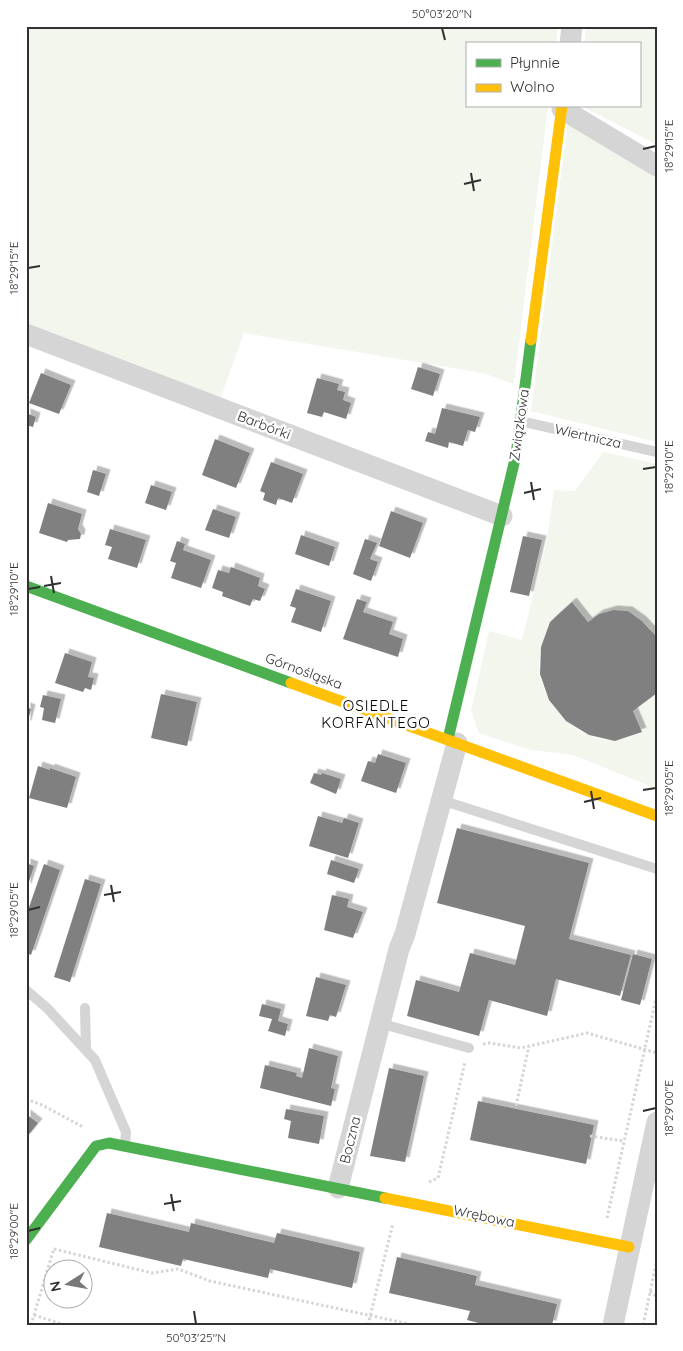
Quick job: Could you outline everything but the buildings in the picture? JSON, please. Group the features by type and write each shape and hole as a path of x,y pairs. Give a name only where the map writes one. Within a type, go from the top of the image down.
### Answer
{"street":[{"path":"570,42 572,26"},
{"path":"562,108 657,166"},
{"name":"Związkowa","path":"453,741 516,455 562,108"},
{"name":"Barbórki","path":"26,334 502,516"},
{"name":"Górnośląska","path":"26,586 657,816"},
{"name":"Boczna","path":"338,1188 380,1023 441,800 453,741"},
{"path":"613,1325 657,1122"},
{"path":"26,1240 96,1146 109,1143 338,1188"},
{"name":"Wrębowa","path":"338,1188 629,1247"}],"lane":[{"name":"Wiertnicza","path":"519,421 657,452"},
{"path":"441,800 657,870"},
{"path":"26,990 96,1060 126,1132 125,1146"},
{"path":"85,1008 86,1049"},
{"path":"380,1023 469,1048"}],"path":[{"path":"602,1241 657,994"},
{"path":"469,1048 490,1042 521,1048 587,1033 657,1053"},
{"path":"516,1106 529,1046"},
{"path":"26,1099 42,1105 95,1134 96,1146"},
{"path":"590,1136 624,1141"},
{"path":"31,1325 55,1240"},
{"path":"54,1249 152,1273 178,1270 210,1281 414,1325"},
{"path":"644,1325 657,1260"},
{"path":"650,1291 657,1298"},
{"path":"34,1315 65,1325"}],"shaded area":[{"path":"26,26 558,26 556,42 466,42 466,108 548,108 514,384 483,373 244,333 220,399 26,330"},
{"path":"586,26 657,26 657,146 585,108 640,108 640,42 584,42"},
{"path":"568,120 657,177 657,442 531,411"},
{"path":"603,452 657,464 657,639 640,619 624,611 607,611 588,622 550,622 540,654 540,674 549,699 567,721 578,730 603,740 622,739 642,732 633,711 657,693 657,791 645,784 573,755 531,750 479,733 471,711 489,631 522,640 547,539 554,490 575,491"}],"traffic: fast":[{"path":"448,739 516,455 531,340"},
{"path":"26,586 291,683"},
{"path":"26,1240 96,1146 109,1143 385,1198"}],"traffic: slow":[{"path":"531,340 562,108"},
{"path":"291,683 657,816"},
{"path":"385,1198 629,1247"}],"district":[{"name":"OSIEDLE KORFANTEGO","path":"376,714"}]}
